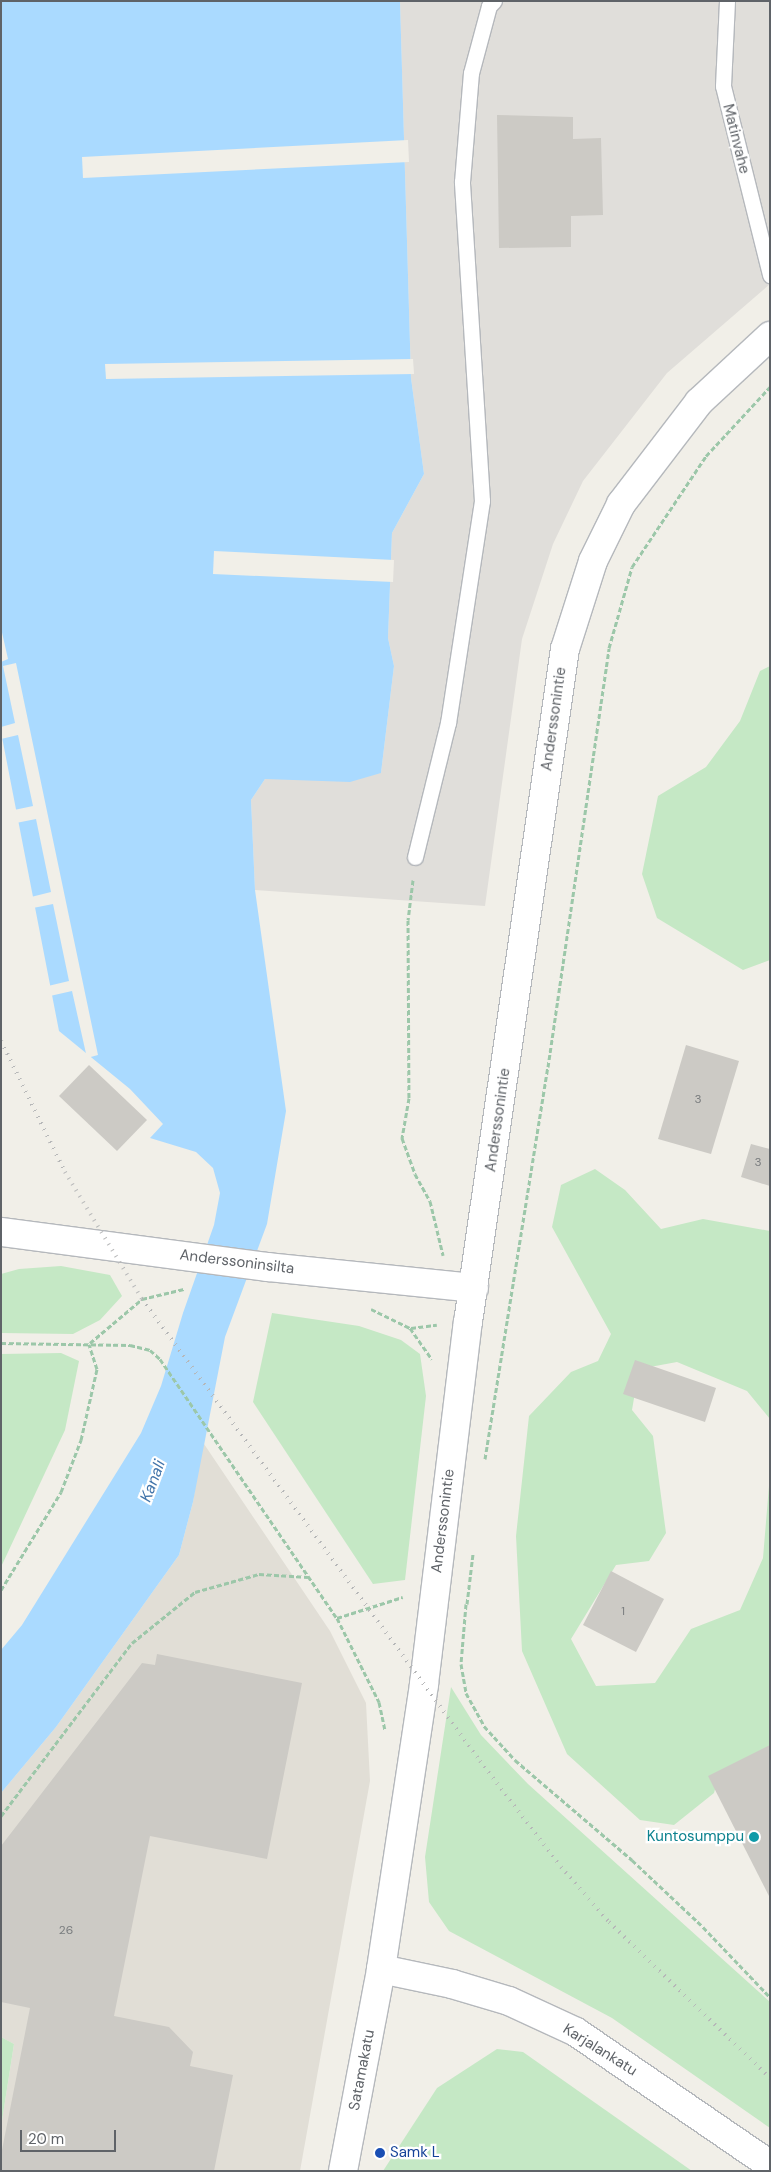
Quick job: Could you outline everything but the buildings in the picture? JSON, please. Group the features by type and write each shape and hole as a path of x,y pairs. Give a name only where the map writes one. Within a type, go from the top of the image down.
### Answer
{"main road":[{"name":"Anderssonintie","path":"381,1969 424,1684 462,1287 565,648 593,560 621,504 699,402 770,336"},
{"name":"Anderssoninsilta","path":"1,1232 268,1267 462,1287"},
{"name":"Karjalankatu","path":"381,1969 452,1984 509,2001 576,2032 770,2165"},
{"name":"Satamakatu","path":"342,2171 381,1969"}],"lane":[{"path":"415,857 448,723 482,501 462,182 471,73 489,6 494,1"},
{"name":"Matinvahe","path":"727,1 723,86 770,275"}],"path":[{"path":"483,1466 546,1076 609,648 632,567 706,456 770,387"},
{"path":"415,857 408,920 409,1098 402,1138 415,1174 430,1201 462,1287"},
{"path":"89,1344 142,1299 184,1289"},
{"path":"368,1308 410,1328 432,1356 432,1365"},
{"path":"1,1343 130,1345 150,1350 160,1360 214,1435 337,1618 379,1702 385,1732"},
{"path":"1,1590 61,1492 81,1440 97,1369 89,1344"},
{"path":"474,1545 461,1664 466,1693 484,1726 515,1760 632,1860 703,1926 770,1997"},
{"path":"1,1816 132,1642 194,1592 259,1574 309,1577"},
{"path":"337,1618 407,1596 467,1604"}],"shaded area":[{"path":"400,1 770,1 770,284 667,373 583,481 553,544 522,639 485,906 255,890 251,800 265,779 381,773 394,666 388,638 392,533 424,474 411,378"},
{"path":"202,1441 330,1631 366,1703 370,1781 300,2171 1,2171 1,2127 14,2044 1,2037 1,1793 56,1727 179,1555 193,1502"}],"green space":[{"path":"770,666 770,960 743,970 657,918 642,874 658,796 706,767 740,721 760,671"},
{"path":"595,1169 625,1190 661,1229 703,1219 770,1231 770,1419 747,1391 677,1362 639,1369 632,1410 653,1436 666,1533 649,1561 616,1565 571,1639 596,1686 655,1683 691,1629 740,1610 763,1558 770,1474 770,1747 720,1771 714,1793 674,1825 640,1820 567,1754 522,1651 516,1536 529,1416 571,1372 598,1361 611,1334 552,1227 561,1185"},
{"path":"61,1266 110,1275 122,1296 100,1320 73,1334 1,1333 1,1274 19,1269"},
{"path":"272,1313 359,1326 401,1340 420,1354 426,1396 405,1580 373,1584 253,1402"},
{"path":"61,1353 79,1361 65,1430 1,1567 1,1354"},
{"path":"451,1687 481,1735 528,1784 770,2002 770,2128 612,2018 449,1931 429,1902 425,1857"},
{"path":"1,2037 14,2044 1,2127"},
{"path":"497,2049 523,2052 692,2171 383,2171 437,2088"}],"water":[{"name":"Kanali","path":"1,1 400,1 411,378 424,474 392,533 388,638 394,666 381,773 350,782 265,779 251,800 255,890 286,1111 267,1224 225,1337 193,1502 179,1555 56,1727 1,1793 1,1650 22,1625 141,1433 161,1386 183,1313 214,1225 220,1193 213,1168 196,1152 150,1138 163,1124 130,1089 59,1031 1,732 1,662 8,659 1,628"}],"pier":[{"path":"408,140 409,162 83,178 82,157"},
{"path":"413,359 414,374 106,379 105,364"},
{"path":"214,551 394,560 393,582 213,574"},
{"path":"16,663 98,1055 87,1058 72,991 50,996 48,986 69,981 53,904 33,908 31,897 51,892 36,819 16,823 14,810 33,806 18,735 1,739 1,727 15,723 3,666"}],"railway":[{"path":"1,1041 65,1172 142,1299 480,1761 561,1867 609,1922 770,2078"}],"place":[{"name":"Kuntosumppu","path":"754,1837"},
{"name":"Samk L","path":"380,2153"}]}
